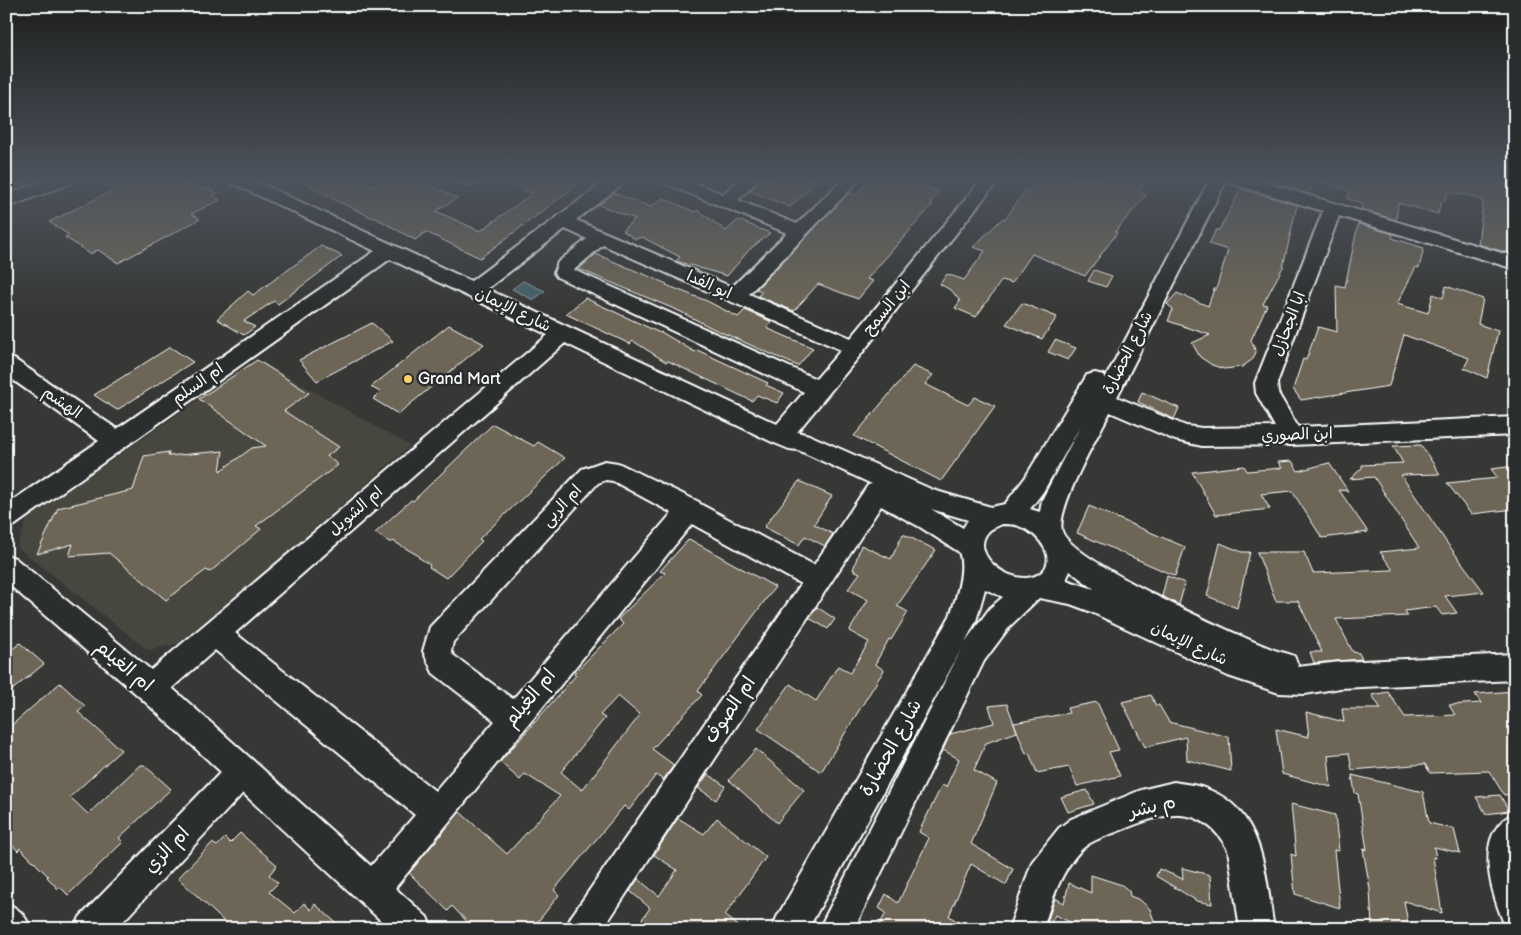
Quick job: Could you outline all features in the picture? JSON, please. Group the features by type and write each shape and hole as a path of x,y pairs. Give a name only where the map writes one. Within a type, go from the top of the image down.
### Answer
{"street":[{"name":"شارع الإيمان","path":"331,223 562,334 785,438 801,441 927,498 1001,516"},
{"path":"474,290 561,223"},
{"name":"ابو الفدا","path":"567,223 855,348"},
{"path":"779,223 800,231"},
{"path":"735,296 808,223"},
{"name":"ابن السمح","path":"785,438 819,390 956,223"},
{"name":"شارع الحضارة","path":"1054,540 1054,500 1095,397 1181,223"},
{"name":"شارع الحضارة","path":"1001,516 1034,485 1095,397 1193,223"},
{"name":"ابا الجحازل","path":"1292,436 1267,393 1266,383 1327,223"},
{"path":"1381,223 1515,263"},
{"path":"602,237 566,266 564,272 819,390"},
{"name":"ام السلم","path":"6,518 390,250"},
{"name":"ام الشويل","path":"151,688 562,334"},
{"name":"الهشم","path":"6,364 117,441"},
{"name":"ابن الصوري","path":"1095,397 1183,434 1202,437 1292,436 1515,426"},
{"path":"1485,427 1515,408"},
{"name":"شارع الإيمان","path":"785,438 794,448 929,520 972,553"},
{"name":"ام الربى","path":"514,718 443,664 437,651 440,636 590,476 605,470 618,472 690,509 818,580"},
{"name":"ام الصوف","path":"583,929 877,492"},
{"name":"ام الغيلم","path":"372,889 690,509"},
{"path":"1001,516 1032,520 1054,540 1060,567 1056,575 1036,588 1020,590 998,584 988,578 972,553 975,528 1001,516"},
{"name":"شارع الإيمان","path":"1054,540 1116,588 1236,647 1272,662 1305,671 1340,675"},
{"name":"شارع الحضارة","path":"789,929 962,621 972,592 972,553"},
{"name":"ام الغيلم","path":"6,566 151,688 415,929"},
{"name":"شارع الإيمان","path":"1036,588 1070,592 1098,602 1238,667 1279,680 1305,681 1340,675 1515,667"},
{"name":"شارع الحضارة","path":"836,929 974,652 1000,617 1036,588"},
{"path":"214,633 436,812"},
{"name":"ام الزي","path":"92,929 243,771"},
{"name":"م بشر","path":"1026,929 1044,874 1070,839 1082,830 1141,806 1174,798 1200,802 1220,814 1234,828 1244,846 1263,927"},
{"path":"1515,829 1508,834 1503,845 1515,909"},
{"path":"6,920 14,929"}],"shaded area":[{"path":"257,359 410,446 182,643 148,650 17,547 27,519"}],"water":[{"path":"523,281 545,291 533,300 512,289"}],"building":[{"path":"50,223 193,223 118,263 98,250 90,254 65,237 69,235"},
{"path":"384,223 462,223 480,231 492,223 527,223 480,258 426,232 415,240"},
{"path":"631,223 715,223 726,231 735,223 744,223 770,233 749,250 727,276 676,261 680,257 642,237 635,239 622,230"},
{"path":"820,223 917,223 867,279 873,281 858,299 818,284 794,311 758,296 762,291 756,289"},
{"path":"998,223 1123,223 1085,276 1032,254 1012,283 1002,280 976,317 955,308 960,301 952,291 940,284 947,274 964,280 985,251 973,247"},
{"path":"1223,223 1293,223 1283,267 1263,304 1267,305 1251,340 1256,352 1253,359 1242,367 1224,369 1212,365 1200,357 1192,343 1210,335 1168,321 1173,309 1167,304 1177,293 1208,306 1214,289 1216,289 1228,250 1209,244 1216,230 1219,230"},
{"path":"1480,223 1515,223 1515,255 1478,244"},
{"path":"1358,224 1393,234 1392,238 1424,248 1419,268 1416,267 1397,304 1428,313 1433,294 1443,298 1446,286 1483,299 1478,324 1498,331 1487,378 1464,368 1469,358 1404,335 1389,386 1301,400 1293,389 1303,359 1306,360 1318,327 1337,332 1336,285 1345,287"},
{"path":"321,246 342,256 278,304 274,301 244,321 255,327 244,335 217,319 248,291 253,295"},
{"path":"596,254 707,301 738,317 745,310 772,322 767,328 813,348 798,366 712,328 679,311 579,269"},
{"path":"1094,270 1112,276 1106,287 1088,281"},
{"path":"585,298 661,332 695,352 697,350 768,383 766,385 784,393 777,403 757,395 752,401 668,361 666,362 633,341 630,344 566,314"},
{"path":"1022,303 1057,317 1042,339 1006,324"},
{"path":"372,323 393,341 317,381 299,360"},
{"path":"449,325 484,344 398,414 373,399 380,392 371,387"},
{"path":"1055,340 1076,348 1068,360 1048,352"},
{"path":"170,347 193,362 117,410 94,395"},
{"path":"257,360 309,393 284,411 339,447 327,456 338,465 256,526 261,529 210,572 206,570 166,600 109,553 69,556 73,544 37,554 58,508 133,490 144,456 169,452 168,456 223,451 220,471 252,448 266,446 199,399"},
{"path":"913,366 933,375 925,384 968,405 975,397 995,406 941,481 854,436"},
{"path":"1142,392 1179,408 1174,419 1138,402"},
{"path":"493,424 534,446 538,442 565,458 479,539 482,541 446,578 429,567 430,565 419,556 375,533 411,500 413,501"},
{"path":"1421,445 1440,474 1401,475 1447,543 1484,592 1445,596 1457,613 1442,615 1436,607 1405,611 1408,616 1336,619 1353,652 1359,653 1362,659 1314,663 1310,652 1322,652 1298,601 1276,601 1257,552 1304,552 1313,573 1393,570 1380,552 1419,548 1374,477 1350,479 1362,468 1362,465 1403,463 1393,446"},
{"path":"1292,461 1298,471 1329,463 1348,491 1339,490 1368,532 1322,538 1292,491 1261,494 1270,509 1216,515 1192,472 1244,466 1247,471 1282,468 1278,462"},
{"path":"1515,466 1515,509 1471,514 1447,483 1498,478 1491,469"},
{"path":"799,481 832,496 814,524 833,534 825,546 805,536 799,545 764,527"},
{"path":"1089,506 1185,547 1175,576 1077,533"},
{"path":"903,534 936,550 897,606 908,612 891,640 889,639 875,664 884,670 821,772 758,729 790,684 816,701 838,666 850,673 869,642 849,631 868,600 848,589 860,573 853,570 861,545 891,559"},
{"path":"689,539 775,587 698,691 702,695 652,749 674,765 663,780 656,775 629,810 624,806 554,890 559,895 532,929 474,929 452,906 448,911 409,873 460,812 507,854 560,796 525,774 520,780 500,762 576,675 574,673 623,624 618,619 665,573 660,571","holes":["618,696 640,715 582,790 561,772 605,718 600,715"]},
{"path":"1220,543 1242,552 1250,552 1237,608 1207,596"},
{"path":"1167,576 1185,583 1179,605 1162,596"},
{"path":"817,607 835,619 828,629 809,618"},
{"path":"20,643 44,664 6,695 6,654"},
{"path":"60,683 85,706 78,712 121,750 70,797 88,814 140,765 144,765 171,789 119,838 123,842 68,895 60,887 58,889 48,876 20,848 18,851 6,838 6,730"},
{"path":"1515,691 1515,794 1504,795 1489,771 1430,773 1425,764 1352,770 1349,753 1328,755 1331,787 1282,774 1276,729 1309,737 1306,712 1344,722 1342,709 1381,709 1372,695 1388,692 1405,717 1455,715 1449,705 1481,703 1475,694"},
{"path":"1151,695 1156,706 1159,705 1169,722 1229,737 1231,771 1187,760 1186,737 1145,747 1122,702"},
{"path":"1097,702 1119,750 1109,752 1120,776 1077,786 1069,767 1037,773 1029,753 1026,754 1014,723 1069,713 1067,708"},
{"path":"1007,704 1017,732 986,743 974,770 997,783 971,844 1013,869 1006,885 971,864 949,916 969,929 877,929 886,913 879,908 886,894 898,903 929,838 919,832 942,785 946,787 959,759 943,750 950,734 994,723 989,706"},
{"path":"756,749 804,790 777,823 729,780"},
{"path":"708,774 725,786 716,800 698,788"},
{"path":"1352,775 1423,792 1429,823 1454,829 1460,853 1434,847 1436,858 1433,857 1442,913 1404,901 1409,929 1377,929 1372,927 1370,889 1363,849 1367,850 1358,794 1355,793"},
{"path":"1087,790 1094,804 1068,812 1061,797"},
{"path":"1500,795 1509,811 1486,814 1476,797"},
{"path":"1291,804 1335,815 1339,851 1334,850 1340,908 1295,894 1291,854 1296,856"},
{"path":"678,818 704,834 717,818 766,857 725,915 742,929 635,929 650,908 630,891 638,879 659,896 677,870 654,855"},
{"path":"240,833 277,865 269,875 278,883 269,892 295,913 304,903 311,910 315,904 343,929 232,929 178,878 212,843 217,846 225,838 230,843"},
{"path":"1182,868 1210,875 1212,904 1197,901 1156,876 1159,869 1183,879"},
{"path":"1091,875 1122,885 1129,891 1130,896 1140,900 1150,909 1157,929 1084,929 1055,915 1048,929 1045,929 1055,898 1064,903 1069,883 1091,893"}],"place":[{"name":"Grand Mart","path":"408,379"}]}
